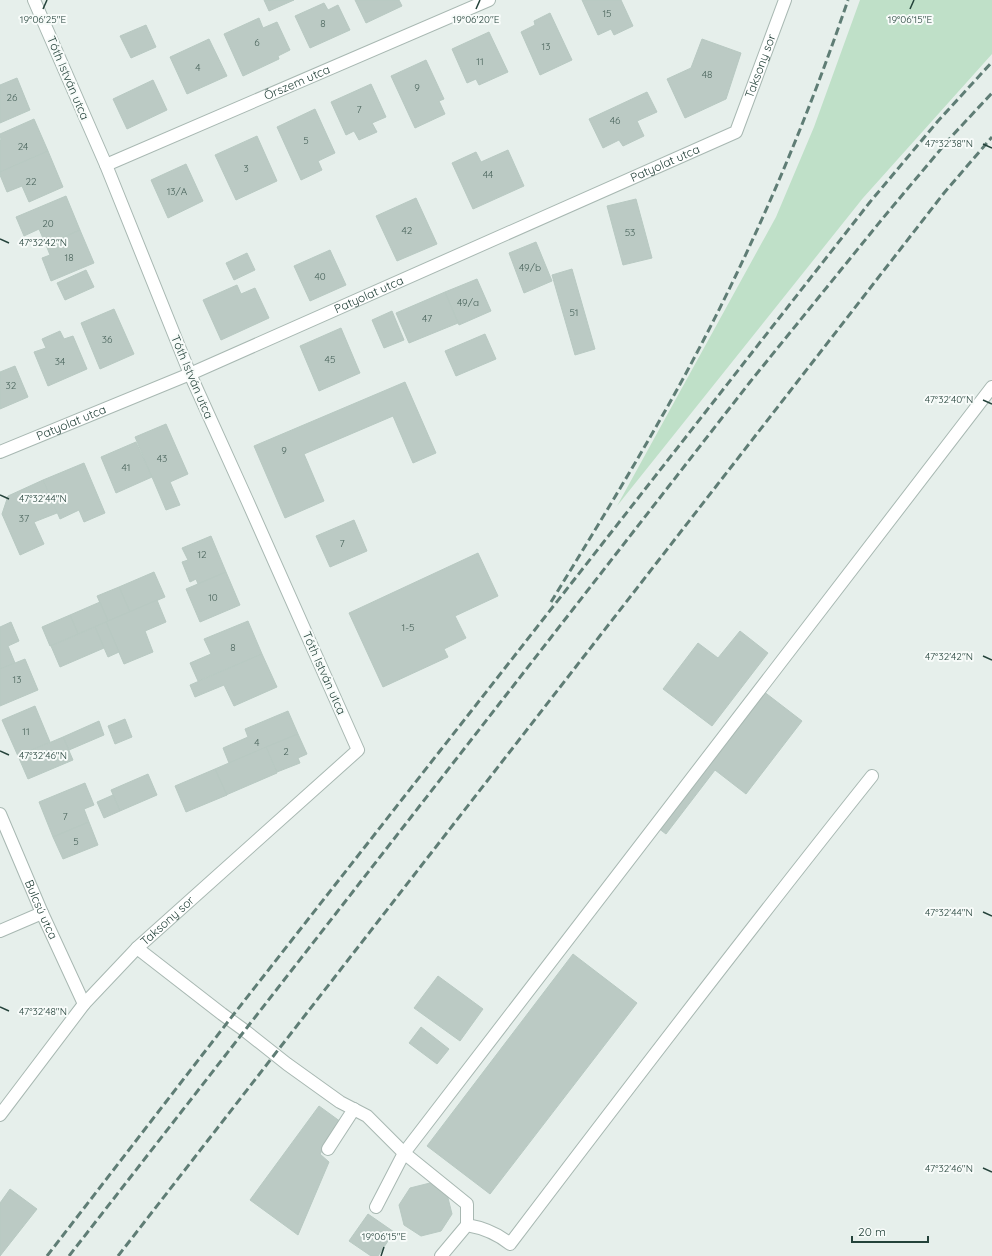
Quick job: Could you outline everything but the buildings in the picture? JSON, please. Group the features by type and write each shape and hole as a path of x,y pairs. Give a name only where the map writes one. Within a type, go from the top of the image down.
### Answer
{"street":[{"name":"Tóth István utca","path":"34,0 106,165 190,374 358,750"},
{"name":"Őrszem utca","path":"106,165 488,0"},
{"name":"Taksony sor","path":"736,132 785,0"},
{"name":"Patyolat utca","path":"0,452 190,374 736,132"},
{"path":"376,1207 404,1153 992,387"},
{"name":"Taksony sor","path":"0,1115 84,1004 137,948 358,750"},
{"path":"467,1225 482,1228 500,1236 510,1244 711,980 872,776"},
{"name":"Bulcsú utca","path":"0,814 42,913 84,1004"},
{"path":"0,931 42,913"},
{"path":"137,948 287,1064 340,1102 367,1116 404,1153 467,1204 467,1225 441,1256"},
{"path":"328,1149 354,1109"}],"green space":[{"path":"860,0 992,0 992,54 863,198 617,506 776,217 814,127"}],"railway":[{"path":"551,602 603,518 653,432 685,375 732,284 754,238 794,144 848,0"},
{"path":"47,1256 230,1019 870,202 938,121 992,62"},
{"path":"69,1256 750,382 883,218 951,137 992,93"},
{"path":"118,1256 944,193 992,137"}]}
